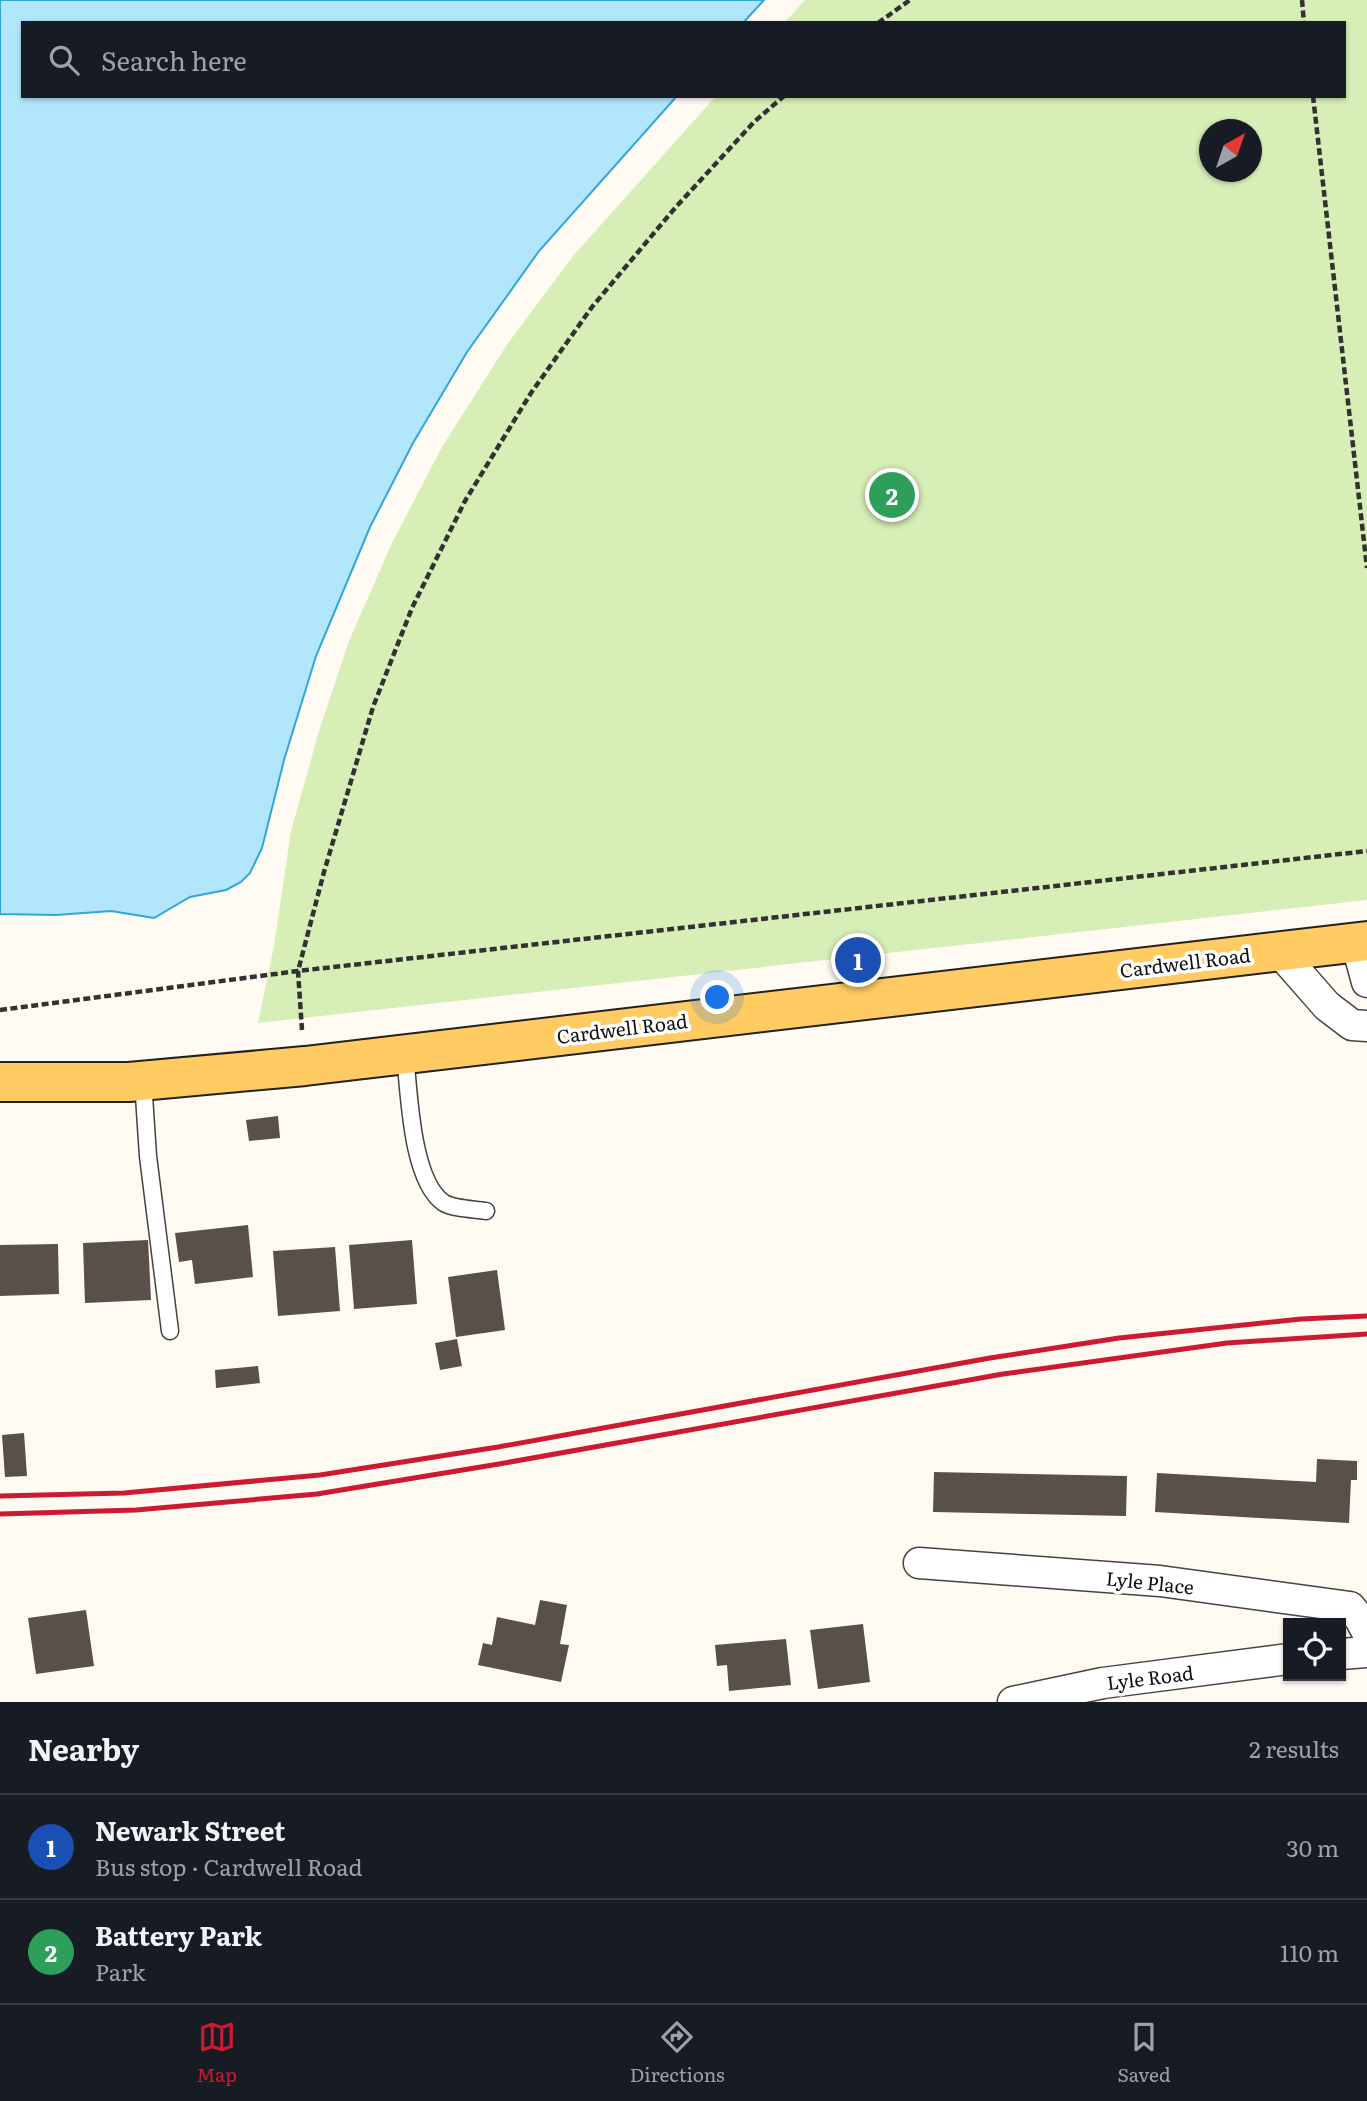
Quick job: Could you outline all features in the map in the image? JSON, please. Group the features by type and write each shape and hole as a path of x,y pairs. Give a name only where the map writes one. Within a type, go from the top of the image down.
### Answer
{"main road":[{"name":"Cardwell Road","path":"0,1082 143,1081 304,1066 1361,942"}],"street":[{"path":"1361,942 1367,982"},
{"path":"1279,950 1327,1006 1352,1025 1367,1026"},
{"name":"Lyle Place","path":"919,1563 1160,1581 1350,1607 1367,1632"},
{"path":"1346,1654 1367,1652"},
{"name":"Lyle Road","path":"1013,1702 1103,1682 1283,1661"}],"lane":[{"path":"405,1054 414,1139 428,1186 445,1204 486,1211"},
{"path":"143,1081 148,1156 170,1331"}],"path":[{"path":"881,21 910,0"},
{"path":"1302,0 1304,21"},
{"path":"304,1066 298,971 373,707 412,608 466,501 531,393 592,307 692,189 754,122 782,98"},
{"path":"1313,98 1367,569"},
{"path":"0,1010 298,971 1367,851"}],"green space":[{"path":"805,0 1367,0 1367,900 258,1023 274,946 291,831 319,731 349,641 392,543 442,447 506,346 573,256 714,98 1346,98 1346,21 786,21"}],"water":[{"path":"0,0 764,0 745,21 21,21 21,98 675,98 539,251 467,352 413,443 370,527 316,656 284,760 262,848 250,873 241,882 226,890 190,897 154,918 111,911 56,915 0,914"}],"building":[{"path":"278,1116 280,1138 249,1141 246,1120"},
{"path":"248,1225 253,1277 195,1284 192,1260 179,1262 175,1233"},
{"path":"148,1240 151,1300 85,1303 83,1243"},
{"path":"412,1240 417,1304 354,1309 349,1245"},
{"path":"58,1244 59,1294 0,1296 0,1245"},
{"path":"335,1247 340,1311 278,1316 273,1251"},
{"path":"497,1270 505,1330 456,1337 448,1277"},
{"path":"457,1339 462,1366 440,1370 435,1343"},
{"path":"258,1366 260,1383 216,1388 215,1370"},
{"path":"24,1433 27,1476 5,1477 2,1435"},
{"path":"1317,1459 1357,1461 1357,1480 1351,1480 1349,1523 1155,1512 1157,1473 1316,1482"},
{"path":"934,1472 1127,1476 1126,1516 933,1512"},
{"path":"540,1600 567,1605 560,1644 569,1645 561,1682 478,1665 483,1643 492,1645 497,1617 535,1625"},
{"path":"86,1610 94,1666 36,1674 28,1618"},
{"path":"863,1624 870,1682 818,1689 810,1630"},
{"path":"786,1639 791,1685 729,1691 727,1665 717,1666 715,1645"}],"railway":[{"path":"0,1496 124,1493 320,1475 498,1447 990,1358 1119,1338 1301,1319 1367,1316"},
{"path":"0,1514 136,1510 317,1494 1003,1374 1227,1343 1367,1334"}],"place":[{"name":"Battery Park","path":"892,495"},
{"name":"Newark Street","path":"858,960"}]}
